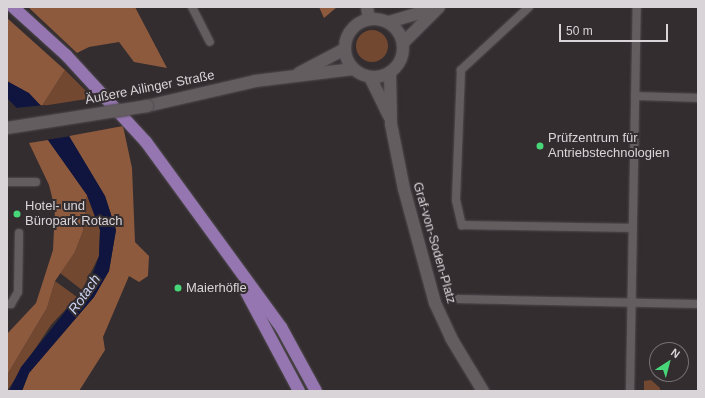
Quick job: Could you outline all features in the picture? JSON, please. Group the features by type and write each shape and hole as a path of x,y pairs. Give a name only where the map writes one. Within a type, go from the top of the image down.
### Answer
{"main road":[{"path":"13,7 66,55 146,142 281,327 316,391"},
{"path":"390,22 438,7"},
{"path":"403,43 438,7"},
{"path":"368,13 390,22 398,30 403,43 401,60 390,72 370,77 353,69 345,49 351,30 368,13"},
{"name":"Äußere Ailinger Straße","path":"7,128 147,106 299,73 345,49"},
{"name":"Äußere Ailinger Straße","path":"299,73 319,76 353,69"},
{"name":"Graf-von-Soden-Platz","path":"390,72 390,117 404,189 435,303 450,338 483,391"},
{"name":"Graf-von-Soden-Platz","path":"370,77 390,117"},
{"path":"227,255 299,391"}],"lane":[{"path":"192,7 210,42"},
{"path":"529,7 461,70 456,200 462,225 632,228"},
{"path":"630,391 630,303 637,7"},
{"path":"635,96 698,98"},
{"path":"7,182 36,182"},
{"path":"7,304 11,304 18,292 19,233"},
{"path":"458,299 698,304"}],"shaded area":[{"path":"28,7 135,7 167,68 134,62 119,42 89,47 77,53"},
{"path":"319,7 337,7 324,18"},
{"path":"7,18 65,70 42,106 7,81"},
{"path":"369,30 375,30 384,34 388,46 384,58 375,62 369,62 360,58 356,49 356,43 360,34"},
{"path":"65,70 93,98 42,106"},
{"path":"123,126 132,168 135,242 149,256 148,276 139,282 129,276 103,337 105,350 79,391 22,391 29,373 94,297 109,271 116,230 105,196 69,136"},
{"path":"48,140 87,195 83,231 75,252 55,281 47,308 7,375 7,334 36,303 53,250 55,209 49,185 29,143"},
{"path":"87,195 100,230 99,256 82,290 60,273 75,252 83,231"},
{"path":"55,281 77,297 51,325 7,391 7,375 47,308"},
{"path":"649,380 649,382 653,382 660,388 660,391 644,391 644,381"}],"water":[{"name":"Rotach","path":"7,81 29,93 69,136 105,196 116,230 109,271 94,297 29,373 22,391 9,391 21,367 91,279 99,256 100,230 87,195 48,140 7,98"}],"pier":[{"path":"45,105 71,136 46,140 15,108"}],"place":[{"name":"Prüfzentrum für Antriebstechnologien","path":"540,146"},
{"name":"Hotel- und Büropark Rotach","path":"17,214"},
{"name":"Maierhöfle","path":"178,288"}]}
